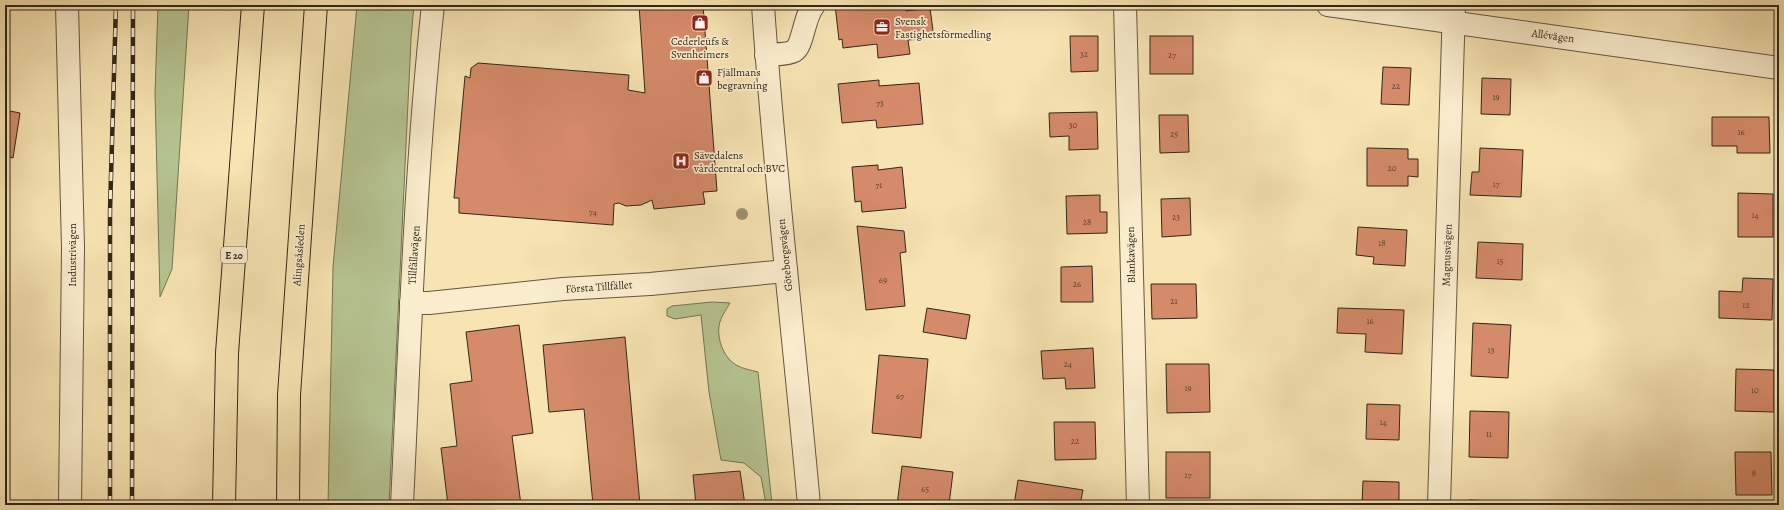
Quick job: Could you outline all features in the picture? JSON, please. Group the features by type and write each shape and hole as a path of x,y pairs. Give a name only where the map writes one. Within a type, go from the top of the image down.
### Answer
{"highway":[{"name":"E 20","path":"224,505 227,353 253,5"},
{"name":"Alingsåsleden","path":"288,505 289,394 316,5"}],"street":[{"name":"Industrivägen","path":"67,5 73,248 70,505"},
{"name":"Tillfällavägen","path":"402,505 411,303 433,5"},
{"name":"Göteborgsvägen","path":"762,5 774,149 809,505"},
{"path":"766,55 794,51 800,45 805,21 809,10 814,5"},
{"name":"Blankavägen","path":"1125,5 1138,505"},
{"name":"Allévägen","path":"1328,5 1454,14 1779,68"},
{"name":"Magnusvägen","path":"1439,505 1454,14"},
{"name":"Första Tillfället","path":"411,303 429,303 563,289 650,284 786,271"}],"green space":[{"path":"158,5 189,5 172,269 160,297 155,93"},
{"path":"357,5 414,5 411,39 389,505 328,505 333,267"},
{"path":"712,302 730,303 719,326 720,343 728,358 736,365 758,372 772,504 766,504 761,477 744,463 721,460 709,392 701,315 675,319 667,316 667,309 672,306"}],"building":[{"path":"639,5 703,5 717,191 703,192 705,204 654,209 652,200 641,205 626,206 619,203 614,204 613,225 459,213 459,198 454,198 465,76 470,78 471,68 478,63 629,75 628,90 645,93"},
{"path":"835,5 869,5 869,9 905,5 906,11 930,8 934,38 908,40 910,54 878,58 877,44 843,48 842,39 839,40"},
{"path":"1070,36 1098,36 1098,71 1071,72"},
{"path":"1150,36 1193,36 1193,74 1150,74"},
{"path":"1383,67 1411,68 1409,105 1381,104"},
{"path":"1482,78 1511,79 1510,115 1481,114"},
{"path":"879,80 879,86 919,83 923,124 877,128 876,120 842,123 838,84"},
{"path":"5,110 20,113 13,158 5,156"},
{"path":"1097,112 1098,149 1069,150 1069,136 1050,137 1049,113"},
{"path":"1159,115 1188,115 1189,152 1160,153"},
{"path":"1712,117 1769,117 1770,153 1737,153 1737,146 1712,146"},
{"path":"1367,148 1408,149 1408,159 1418,159 1418,177 1408,176 1408,186 1367,186"},
{"path":"1480,148 1523,150 1521,197 1470,195 1472,172 1479,172"},
{"path":"878,165 878,170 902,167 906,208 862,212 861,201 855,202 852,167"},
{"path":"1738,193 1773,194 1773,237 1738,237"},
{"path":"1100,195 1100,212 1107,212 1107,233 1067,234 1066,196"},
{"path":"1190,198 1191,235 1162,237 1161,199"},
{"path":"857,226 904,231 906,252 900,253 905,306 866,310"},
{"path":"1358,227 1407,230 1405,266 1373,264 1374,257 1356,255"},
{"path":"1478,242 1523,244 1522,280 1476,278"},
{"path":"1092,266 1093,302 1061,302 1061,267"},
{"path":"1743,278 1773,279 1772,320 1719,318 1719,291 1742,292"},
{"path":"1151,284 1196,284 1197,318 1152,319"},
{"path":"927,308 970,315 966,339 923,332"},
{"path":"1338,308 1404,310 1402,354 1365,352 1366,334 1337,333"},
{"path":"1473,323 1511,325 1508,378 1471,376"},
{"path":"519,325 533,433 512,436 521,505 448,505 441,448 457,446 450,384 472,381 466,332"},
{"path":"625,337 640,505 593,505 584,409 549,412 543,345"},
{"path":"1093,348 1095,388 1066,389 1065,378 1043,379 1041,351"},
{"path":"879,355 928,359 921,438 872,433"},
{"path":"1166,364 1209,364 1210,412 1167,413"},
{"path":"1736,369 1774,370 1774,412 1735,411"},
{"path":"1367,404 1400,405 1399,440 1366,439"},
{"path":"1470,411 1509,412 1508,458 1469,457"},
{"path":"1054,422 1095,422 1096,459 1055,460"},
{"path":"1166,452 1210,452 1210,498 1166,498"},
{"path":"1735,452 1771,452 1772,495 1736,495"},
{"path":"902,466 953,472 949,505 897,505"},
{"path":"740,471 745,505 696,505 693,475"},
{"path":"1018,480 1083,490 1080,505 1014,505"},
{"path":"1363,481 1399,482 1399,505 1362,505"},
{"path":"1469,500 1497,501 1497,505 1469,505"}],"railway":[{"path":"110,505 110,211 116,5"},
{"path":"132,505 133,5"}],"place":[{"name":"Cederleüfs & Svenheimers","path":"700,23"},
{"name":"Svensk Fastighetsförmedling","path":"882,27"},
{"name":"Fjällmans begravning","path":"704,78"},
{"name":"Sävedalens vårdcentral och BVC","path":"681,161"}]}
